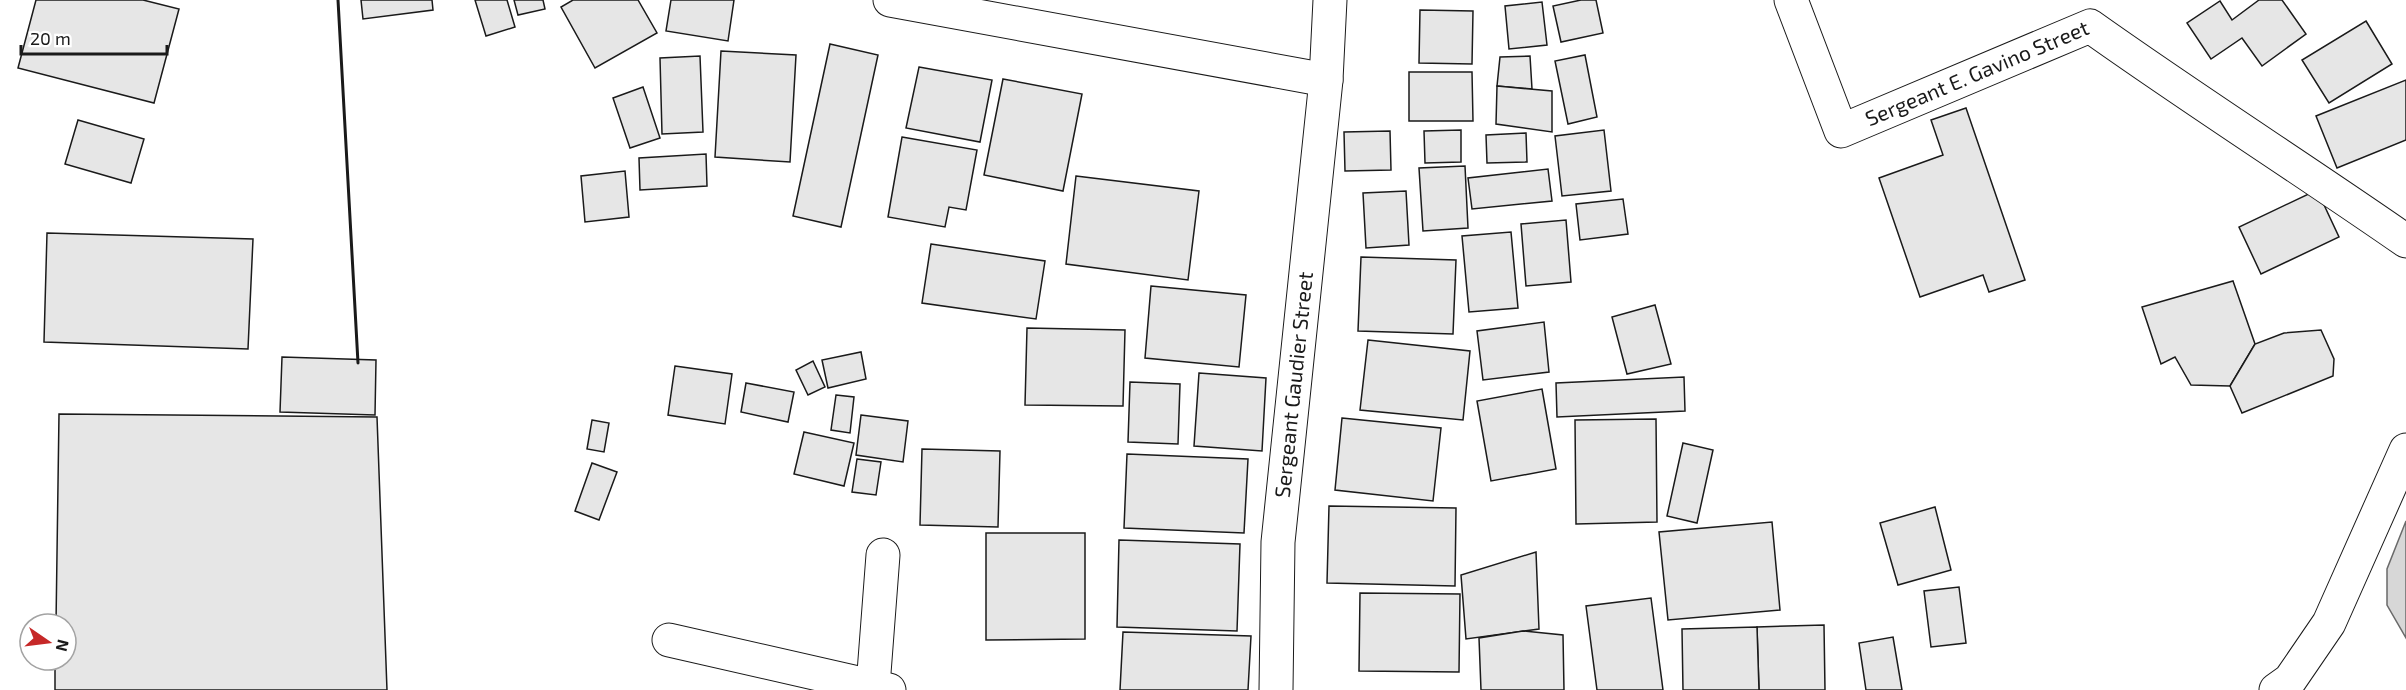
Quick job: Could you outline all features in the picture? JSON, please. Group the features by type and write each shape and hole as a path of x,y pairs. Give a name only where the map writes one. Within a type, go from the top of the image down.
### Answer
{"street":[{"path":"890,0 1326,80"},
{"name":"Sergeant Gaudier Street","path":"1276,690 1278,542 1326,80 1330,0"},
{"name":"Sergeant E. Gavino Street","path":"1791,0 1841,131 2090,26 2193,99 2289,160 2406,241"},
{"path":"2276,690 2290,680 2329,623 2406,450"},
{"path":"669,640 881,688 883,555"}],"shaded area":[{"path":"2406,521 2406,638 2387,605 2387,569"}],"building":[{"path":"36,0 143,0 179,9 154,103 18,68"},
{"path":"361,0 432,0 433,10 363,19"},
{"path":"475,0 507,0 515,27 486,36"},
{"path":"514,0 543,0 545,9 518,15"},
{"path":"573,0 638,0 657,33 595,68 561,7"},
{"path":"671,0 734,0 728,41 666,31"},
{"path":"1581,0 1596,0 1603,33 1561,42 1553,6"},
{"path":"2259,0 2282,0 2306,34 2262,66 2242,38 2211,59 2187,23 2220,1 2232,20"},
{"path":"1542,2 1547,45 1509,49 1505,6"},
{"path":"1420,10 1473,11 1472,64 1419,63"},
{"path":"2366,21 2392,64 2329,103 2302,60"},
{"path":"830,44 878,55 841,227 793,216"},
{"path":"721,51 796,55 790,162 715,157"},
{"path":"1585,55 1597,117 1568,124 1555,61"},
{"path":"700,56 703,132 662,134 660,58"},
{"path":"1530,56 1532,89 1497,86 1500,57"},
{"path":"919,67 992,80 980,142 906,128"},
{"path":"1409,72 1472,72 1473,121 1409,121"},
{"path":"1003,79 1082,94 1063,191 984,175"},
{"path":"2406,80 2406,140 2337,168 2316,116"},
{"path":"1497,86 1552,91 1552,132 1496,124"},
{"path":"643,87 660,138 630,148 613,98"},
{"path":"1966,108 2025,280 1989,292 1983,275 1920,297 1879,178 1943,155 1931,120"},
{"path":"78,120 144,139 131,183 65,164"},
{"path":"1461,130 1461,162 1425,163 1424,131"},
{"path":"1604,130 1611,191 1562,196 1555,136"},
{"path":"1390,131 1391,170 1345,171 1344,132"},
{"path":"1526,133 1527,162 1487,163 1486,135"},
{"path":"902,137 977,150 966,210 949,207 945,227 888,217"},
{"path":"706,154 707,186 640,190 639,158"},
{"path":"1465,166 1468,228 1423,231 1419,168"},
{"path":"1548,169 1552,201 1472,209 1468,178"},
{"path":"625,171 629,217 585,222 581,176"},
{"path":"1076,176 1199,191 1188,280 1066,264"},
{"path":"2317,190 2339,237 2261,274 2239,227"},
{"path":"1406,191 1409,245 1366,248 1363,193"},
{"path":"1623,199 1628,234 1580,240 1576,204"},
{"path":"1566,220 1571,282 1526,286 1521,224"},
{"path":"1511,232 1518,308 1469,312 1462,236"},
{"path":"47,233 253,239 248,349 44,342"},
{"path":"931,244 1045,261 1036,319 922,303"},
{"path":"1361,257 1456,260 1453,334 1358,331"},
{"path":"2233,281 2255,344 2230,386 2191,385 2175,357 2161,364 2142,307"},
{"path":"1151,286 1246,295 1239,367 1145,358"},
{"path":"1655,305 1671,364 1627,374 1612,317"},
{"path":"1544,322 1549,372 1483,380 1477,331"},
{"path":"1027,328 1125,330 1123,406 1025,405"},
{"path":"2321,330 2334,359 2333,376 2242,413 2230,386 2255,344 2284,333"},
{"path":"1368,340 1470,351 1463,420 1360,410"},
{"path":"861,352 866,379 828,388 822,360"},
{"path":"282,357 376,360 375,415 280,412"},
{"path":"813,361 825,387 808,395 796,370"},
{"path":"675,366 732,374 725,424 668,415"},
{"path":"1199,373 1266,378 1262,451 1194,446"},
{"path":"1684,377 1685,411 1557,417 1556,383"},
{"path":"1130,382 1180,384 1178,444 1128,442"},
{"path":"746,383 794,392 788,422 741,412"},
{"path":"1542,389 1556,469 1491,481 1477,401"},
{"path":"836,395 854,397 850,433 831,430"},
{"path":"59,414 377,417 387,690 55,690 55,672 78,672 78,612 56,612"},
{"path":"861,415 908,421 903,462 856,455"},
{"path":"1342,418 1441,428 1433,501 1335,490"},
{"path":"1656,419 1657,522 1576,524 1575,420"},
{"path":"592,420 609,423 604,452 587,449"},
{"path":"804,432 854,443 844,486 794,474"},
{"path":"1683,443 1713,450 1697,523 1667,516"},
{"path":"922,449 1000,451 998,527 920,525"},
{"path":"1127,454 1248,459 1244,533 1124,528"},
{"path":"857,459 881,462 876,495 852,492"},
{"path":"592,463 617,472 599,520 575,511"},
{"path":"1329,506 1456,508 1455,586 1327,583"},
{"path":"1935,507 1951,570 1898,585 1880,523"},
{"path":"1772,522 1780,610 1668,620 1659,532"},
{"path":"986,533 1085,533 1085,639 986,640"},
{"path":"1119,540 1240,544 1237,631 1117,627"},
{"path":"1536,552 1539,629 1466,639 1461,575"},
{"path":"1959,587 1966,643 1931,647 1924,591"},
{"path":"1360,593 1460,594 1459,672 1359,671"},
{"path":"1651,598 1663,690 1597,690 1586,606"},
{"path":"1824,625 1825,690 1759,690 1757,627"},
{"path":"1757,627 1759,690 1683,690 1682,629"},
{"path":"1523,631 1563,635 1564,690 1481,690 1479,638"},
{"path":"1123,632 1251,636 1248,690 1120,690"},
{"path":"1893,637 1902,690 1866,690 1859,643"}],"wall":[{"path":"338,0 358,363"}]}
